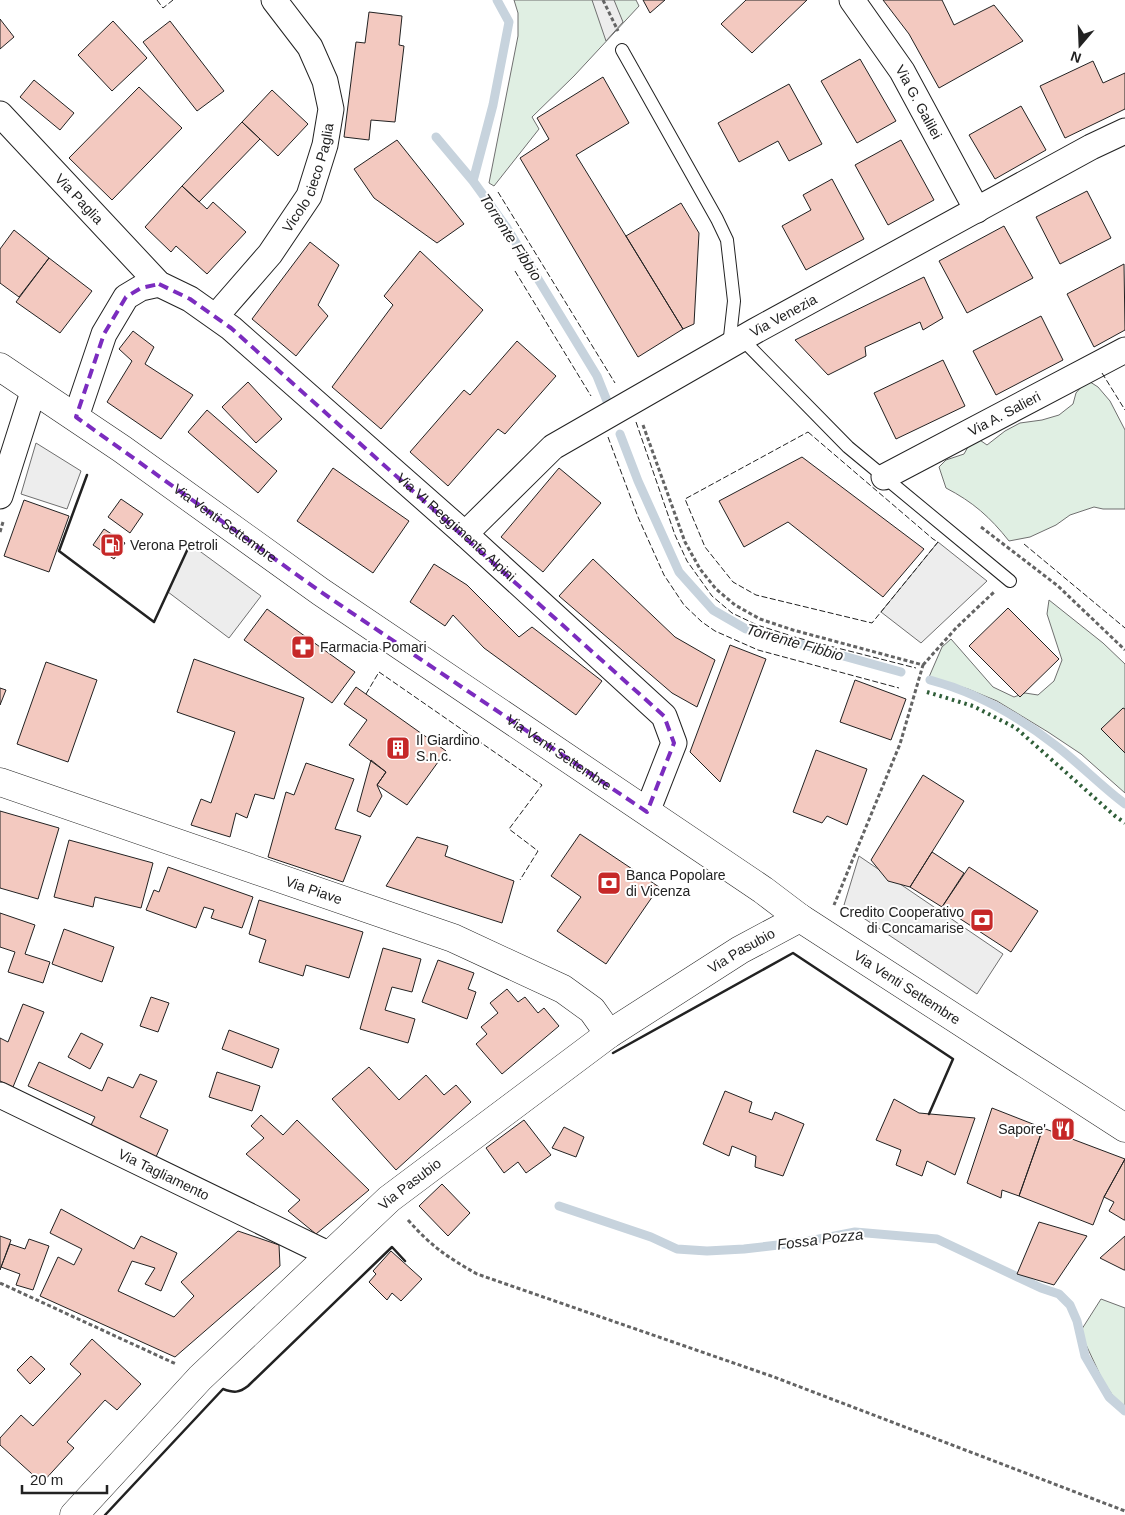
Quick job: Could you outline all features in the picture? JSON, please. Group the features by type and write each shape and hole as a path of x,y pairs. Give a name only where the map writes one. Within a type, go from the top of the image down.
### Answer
{"street":[{"name":"Vicolo cieco Paglia","path":"216,316 270,254 309,196 325,145 331,109 326,81 310,47 274,0"},
{"name":"Via G. Galilei","path":"852,0 902,71 977,210"},
{"name":"Via Paglia","path":"0,114 159,284"},
{"name":"Via Venezia","path":"465,534 553,448 736,343 1125,131"},
{"name":"Via VI Reggimento Alpini","path":"159,284 190,299 216,316 465,534 664,716 674,743 647,812"},
{"path":"76,417 104,334 126,297 141,288 159,284"},
{"name":"Via A. Salieri","path":"884,477 1125,350"},
{"name":"Via Venti Settembre","path":"0,366 76,417 321,592 763,890 800,918 1125,1128"},
{"path":"0,496 34,389"},
{"name":"Via Piave","path":"0,782 454,938 563,989 592,1010 609,1034"},
{"name":"Via Pasubio","path":"74,1515 200,1378 390,1199 609,1034 740,950 800,918"},
{"name":"Via Tagliamento","path":"0,1095 330,1255"}],"lane":[{"path":"621,44 727,240 734,301 736,343 848,447 1010,581"}],"path":[{"path":"603,0 621,44"},
{"path":"641,416 685,542 700,569 716,589 735,605 760,619 923,665"},
{"path":"976,524 1058,586 1125,650"},
{"path":"833,906 900,744 923,665 988,596 1010,581 1029,564"},
{"path":"390,1199 425,1240 447,1257 477,1274 774,1377 1125,1511"},
{"path":"0,1283 173,1362 200,1378"}],"highlighted area":[{"path":"159,284 190,299 231,328 664,716 674,743 647,812 321,592 76,417 104,334 126,297 141,288"}],"green space":[{"path":"514,0 636,0 639,6 574,76 532,117 539,129 494,186 489,183 518,36 518,13"},
{"path":"1087,380 1098,387 1110,401 1125,430 1125,509 1094,507 1070,515 1056,525 1030,537 1009,541 980,511 965,499 946,488 939,467 946,460 964,454 974,436 987,445 1005,431 1020,423 1059,415 1073,404 1076,393"},
{"path":"1049,600 1103,643 1125,664 1125,793 1081,754 997,701 968,689 929,677 942,647 951,639 993,687 1014,697 1025,693 1038,695 1054,681 1062,660 1047,614"},
{"path":"1101,1299 1125,1308 1125,1414 1103,1381 1080,1332"}],"shaded area":[{"path":"592,0 614,0 623,22 606,41"},
{"path":"36,443 81,471 67,509 21,494"},
{"path":"938,542 987,581 921,643 881,612"},
{"path":"190,544 261,596 229,638 168,592"},
{"path":"859,856 1003,954 977,994 844,905"}],"building":[{"path":"643,0 665,0 650,13"},
{"path":"746,0 807,0 752,53 721,24"},
{"path":"883,0 942,0 954,25 994,5 1023,41 939,88 909,34"},
{"path":"369,12 402,16 399,45 404,46 395,122 371,120 369,140 344,137 356,42 365,43"},
{"path":"0,19 14,37 0,49"},
{"path":"113,21 147,58 112,91 78,55"},
{"path":"170,21 224,91 197,111 143,42"},
{"path":"860,59 896,121 857,143 821,81"},
{"path":"1093,61 1103,83 1125,73 1125,109 1065,138 1040,86"},
{"path":"603,77 629,123 576,155 683,329 638,357 520,158 549,139 537,118"},
{"path":"34,80 74,113 60,130 20,97"},
{"path":"789,84 822,144 789,161 778,141 739,162 718,123"},
{"path":"139,87 182,128 112,200 69,158"},
{"path":"272,90 308,124 278,156 242,122"},
{"path":"1021,106 1046,150 995,179 969,135"},
{"path":"242,122 260,139 199,202 182,186"},
{"path":"397,140 464,224 437,243 374,198 354,169"},
{"path":"901,140 934,200 888,225 855,165"},
{"path":"832,179 864,239 806,270 782,226 811,210 803,195"},
{"path":"182,186 207,209 213,202 246,232 207,274 176,246 171,252 145,227"},
{"path":"1087,191 1111,238 1060,264 1036,217"},
{"path":"681,203 699,233 694,324 683,329 626,236"},
{"path":"1004,226 1033,278 967,313 939,261"},
{"path":"14,230 49,258 19,297 0,283 0,249"},
{"path":"310,242 339,265 318,305 328,316 296,356 252,319"},
{"path":"420,251 483,310 381,429 332,387 393,305 384,296"},
{"path":"49,258 92,291 60,333 16,302"},
{"path":"1124,264 1125,330 1094,347 1067,294"},
{"path":"924,277 943,318 923,330 920,322 865,347 866,356 828,375 795,340"},
{"path":"1041,316 1063,360 996,395 973,351"},
{"path":"133,331 154,347 145,364 193,395 161,439 107,402 132,361 119,349"},
{"path":"517,341 556,376 505,434 498,429 448,486 410,452 464,390 470,395"},
{"path":"943,360 965,406 896,439 874,393"},
{"path":"248,382 282,419 256,443 222,407"},
{"path":"207,410 277,471 258,493 188,432"},
{"path":"802,457 924,549 883,597 788,522 744,547 719,501"},
{"path":"333,468 409,521 373,573 297,521"},
{"path":"559,468 601,503 543,572 501,537"},
{"path":"121,499 143,514 130,533 108,517"},
{"path":"24,500 69,516 49,572 4,556"},
{"path":"104,529 125,543 114,559 93,545"},
{"path":"593,559 675,637 715,660 697,707 672,693 559,596"},
{"path":"434,564 467,585 519,637 532,627 602,681 576,715 484,648 453,615 445,626 410,602"},
{"path":"1008,608 1059,659 1020,697 969,646"},
{"path":"267,609 355,672 332,703 244,640"},
{"path":"730,645 766,659 720,782 690,752"},
{"path":"194,659 304,698 274,799 255,794 247,818 236,813 230,837 191,825 201,799 211,803 235,732 177,712"},
{"path":"46,662 97,680 68,762 17,744"},
{"path":"855,680 906,699 891,740 840,722"},
{"name":"Il Giardino S.n.c.","path":"356,687 446,751 407,805 377,785 386,772 349,745 367,720 344,704"},
{"path":"0,688 6,690 0,705"},
{"path":"1123,708 1125,709 1125,753 1101,729"},
{"path":"816,750 867,769 847,825 827,816 822,823 793,812"},
{"path":"371,760 386,772 377,785 382,796 370,817 357,811"},
{"path":"306,763 354,779 335,829 361,836 343,882 268,857 286,792 294,795"},
{"path":"923,775 964,801 910,887 888,881 871,860"},
{"path":"0,811 59,828 38,899 0,888"},
{"path":"580,834 659,887 606,964 557,931 581,897 551,876"},
{"path":"417,837 448,846 445,856 514,881 502,923 386,886"},
{"path":"69,840 153,863 141,908 95,897 93,907 54,897"},
{"path":"932,852 964,873 942,907 910,887"},
{"path":"168,867 253,897 242,928 211,918 214,910 204,907 196,928 146,910 154,890 159,892"},
{"path":"969,867 1038,911 1011,952 942,907"},
{"path":"259,900 363,932 349,978 306,965 303,976 259,962 266,940 249,934"},
{"path":"0,913 35,925 25,954 50,962 43,983 8,972 15,952 0,947"},
{"path":"64,929 114,947 102,982 52,964"},
{"path":"383,948 421,959 412,992 392,987 385,1010 415,1019 408,1043 360,1029"},
{"path":"438,960 474,973 468,989 476,992 467,1019 422,1002"},
{"path":"507,989 518,1002 525,997 538,1013 544,1008 559,1026 502,1074 476,1044 487,1034 481,1027 498,1013 490,1003"},
{"path":"151,997 169,1003 158,1032 140,1026"},
{"path":"23,1004 44,1012 13,1087 0,1081 0,1038 8,1042"},
{"path":"229,1030 279,1049 272,1068 222,1049"},
{"path":"81,1033 103,1044 90,1069 68,1057"},
{"path":"39,1062 102,1091 108,1077 133,1088 140,1074 157,1081 140,1117 168,1130 156,1157 90,1127 95,1117 28,1086"},
{"path":"369,1067 399,1100 426,1075 444,1095 456,1085 471,1102 396,1170 332,1099"},
{"path":"217,1072 260,1086 252,1111 209,1097"},
{"path":"725,1091 752,1102 749,1112 772,1120 775,1112 804,1124 783,1176 755,1167 756,1156 732,1146 729,1156 703,1144"},
{"path":"894,1099 919,1113 975,1118 955,1175 927,1161 922,1176 896,1165 901,1150 876,1140"},
{"path":"992,1108 1043,1128 1019,1196 1002,1190 1001,1198 967,1183"},
{"path":"261,1115 283,1135 297,1120 369,1190 316,1234 288,1211 300,1200 246,1154 264,1138 251,1126"},
{"path":"524,1120 551,1155 526,1173 518,1162 504,1173 486,1148"},
{"path":"564,1127 584,1137 576,1157 552,1148"},
{"path":"1043,1128 1125,1159 1104,1197 1093,1225 1019,1196"},
{"path":"1125,1159 1124,1220 1109,1211 1114,1202 1104,1197"},
{"path":"442,1184 470,1213 448,1236 419,1206"},
{"path":"61,1209 134,1249 141,1236 177,1253 161,1291 145,1284 155,1268 132,1261 118,1291 174,1317 194,1296 181,1282 238,1231 279,1245 280,1266 175,1357 40,1296 58,1257 74,1265 82,1249 50,1233"},
{"path":"1039,1222 1087,1236 1054,1285 1017,1274"},
{"path":"0,1236 11,1240 0,1270"},
{"path":"1125,1236 1125,1270 1124,1270 1100,1258"},
{"path":"29,1239 49,1246 33,1290 16,1285 20,1274 1,1267 10,1244 25,1249"},
{"path":"391,1251 422,1279 401,1301 392,1293 387,1300 369,1282 376,1274 373,1271"},
{"path":"92,1339 141,1384 117,1410 105,1400 67,1442 74,1448 42,1483 0,1445 0,1438 21,1415 33,1426 81,1374 70,1364"},
{"path":"31,1356 45,1369 30,1384 17,1370"}],"waterway":[{"name":"Torrente Fibbio","path":"497,0 509,22 493,105 473,181 507,228 597,376 609,406"},
{"path":"436,137 473,181"},
{"name":"Torrente Fibbio","path":"620,434 638,481 679,572 713,610 746,629 901,672"},
{"name":"Torrente Fibbio","path":"930,680 980,698 1026,724 1064,752 1125,804"},
{"name":"Fossa Pozza","path":"559,1206 651,1237 677,1249 707,1251 744,1249 804,1242 855,1232 937,1239 1041,1288 1059,1294 1070,1305 1077,1321 1085,1356 1109,1397 1125,1411"}],"hedge":[{"path":"927,692 973,706 1016,728 1125,823"}],"fence":[{"path":"157,0 163,8 173,0"},
{"path":"498,192 615,383"},
{"path":"515,271 591,396"},
{"path":"1102,373 1125,410"},
{"path":"636,422 675,535 687,561 712,596 732,613 757,625 798,638 916,668"},
{"path":"808,432 938,542 872,623 756,595 733,582 705,547 685,499 808,432"},
{"path":"608,437 638,517 664,575 684,605 702,622 715,631 758,650 899,688"},
{"path":"1024,544 1125,628"},
{"path":"366,694 379,672 542,785 509,829 538,851 520,880"}],"wall":[{"path":"87,475 59,551 154,622 190,544"},
{"path":"613,1053 793,953 953,1059 929,1114"},
{"path":"105,1515 223,1389 236,1392 248,1386 392,1247 405,1261"}],"place":[{"name":"Verona Petroli","path":"112,545"},
{"name":"Farmacia Pomari","path":"303,647"},
{"name":"Il Giardino S.n.c.","path":"398,748"},
{"name":"Banca Popolare di Vicenza","path":"609,883"},
{"name":"Credito Cooperativo di Concamarise","path":"982,920"},
{"name":"Sapore'","path":"1063,1129"}]}
